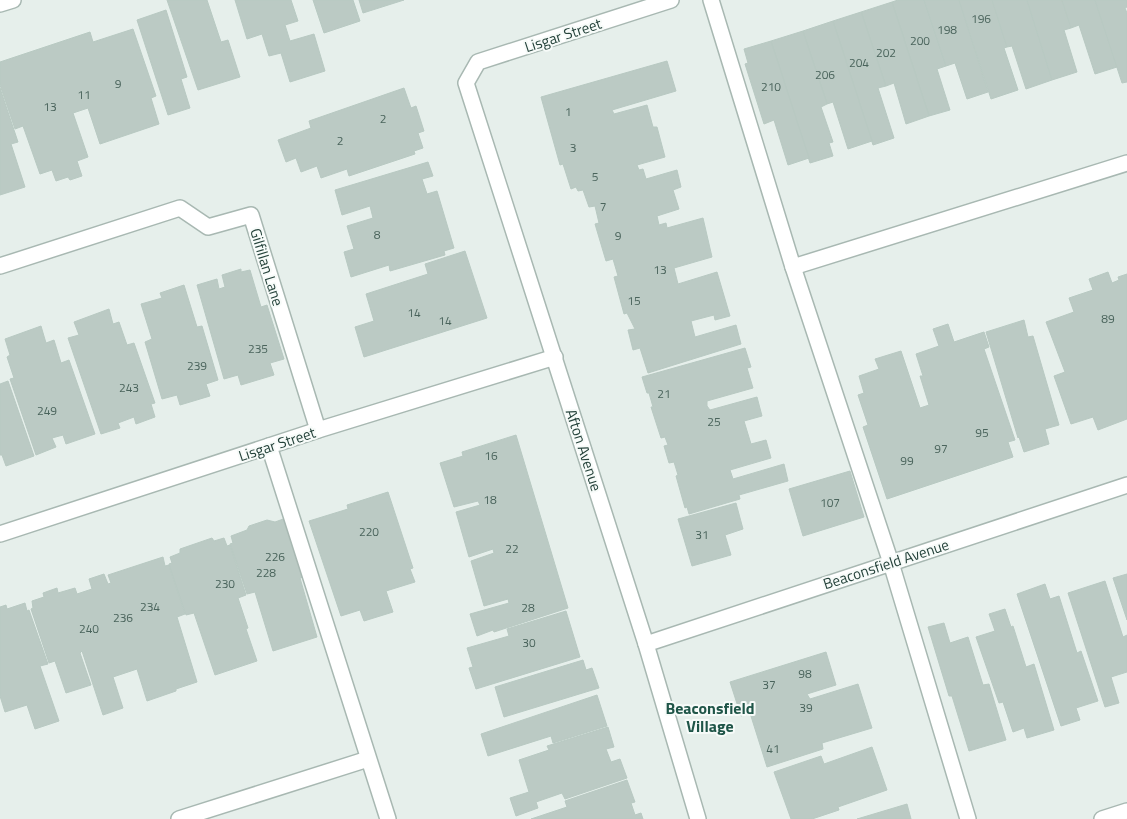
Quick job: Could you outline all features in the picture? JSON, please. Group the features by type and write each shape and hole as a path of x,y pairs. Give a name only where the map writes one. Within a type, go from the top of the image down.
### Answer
{"street":[{"path":"0,4 13,0"},
{"name":"Lisgar Street","path":"466,83 478,62 671,0"},
{"path":"711,0 793,267 891,563 968,819"},
{"name":"Afton Avenue","path":"466,83 646,644 698,819"},
{"path":"793,267 1127,163"},
{"name":"Gilfillan Lane","path":"0,266 180,208 208,227 251,215 318,430"},
{"name":"Lisgar Street","path":"0,534 318,430 555,357"},
{"path":"269,446 388,819"},
{"name":"Beaconsfield Avenue","path":"646,644 1127,485"},
{"path":"179,819 368,759"},
{"path":"1102,819 1127,811"}],"building":[{"path":"167,0 207,0 221,42 228,40 240,77 198,90"},
{"path":"235,0 291,0 298,21 285,25 290,41 314,34 325,71 290,82 281,53 269,56 262,34 247,39"},
{"path":"313,0 353,0 360,21 324,33"},
{"path":"359,0 404,0 363,13"},
{"path":"898,0 924,0 946,66 937,69 950,110 929,116 892,2"},
{"path":"924,0 959,0 988,92 967,99 955,63 946,66"},
{"path":"959,0 992,0 1007,47 1004,48 1018,90 991,99"},
{"path":"992,0 1027,0 1052,80 1026,89 1012,46 1007,47"},
{"path":"1027,0 1062,0 1071,28 1064,30 1077,72 1052,80"},
{"path":"1062,0 1095,0 1117,67 1095,74 1079,25 1071,28"},
{"path":"1095,0 1127,0 1127,7 1125,8 1127,13 1127,82 1122,83"},
{"path":"892,2 929,116 906,124 894,83 886,86 861,12"},
{"path":"166,10 187,77 181,79 190,108 168,115 137,20"},
{"path":"861,12 886,86 878,88 894,138 873,145 833,21"},
{"path":"833,21 872,141 848,149 833,102 827,104 803,31"},
{"path":"133,29 156,96 151,98 159,124 100,144 88,108 73,113 88,157 77,161 82,176 70,180 68,177 56,181 52,170 40,174 23,126 15,129 0,85 0,62 90,32 93,42"},
{"path":"803,31 827,104 821,107 833,142 829,143 833,156 810,163 771,41"},
{"path":"771,41 809,158 788,165 774,120 764,124 745,64 748,63 744,49"},
{"path":"667,61 676,91 612,110 614,114 647,105 653,127 657,127 665,157 637,165 639,170 643,169 646,179 677,170 681,187 673,190 679,209 657,216 659,225 666,223 667,228 703,218 712,257 674,268 678,284 717,272 730,316 715,320 714,315 691,321 695,337 736,325 741,344 648,373 640,348 633,350 628,330 635,329 627,313 624,314 614,277 618,276 613,259 606,261 595,224 599,223 595,206 589,207 583,190 578,191 576,187 571,189 563,164 560,165 541,97"},
{"path":"0,88 18,142 11,144 25,187 0,195"},
{"path":"404,88 411,108 416,106 424,131 418,133 423,148 414,151 415,154 349,176 347,169 321,178 317,166 301,172 296,158 286,162 278,140 311,128 309,121"},
{"path":"428,162 433,176 422,179 427,194 437,191 454,248 444,251 445,255 390,271 389,265 351,277 344,252 354,249 347,226 373,218 370,206 342,215 335,190"},
{"path":"465,251 487,318 364,357 355,327 374,321 366,294 428,274 425,264"},
{"path":"241,269 241,272 250,270 261,307 267,305 284,359 270,363 274,375 241,385 238,375 224,379 197,285 217,279 219,289 225,287 222,275"},
{"path":"1108,272 1112,283 1119,280 1118,277 1127,274 1127,419 1098,430 1093,417 1071,424 1054,376 1065,372 1046,322 1074,312 1069,298 1093,290 1089,279"},
{"path":"184,285 197,327 202,326 218,380 206,384 210,396 180,405 177,395 162,399 145,342 152,339 141,304 162,298 160,293"},
{"path":"109,309 113,324 119,322 127,345 134,343 155,403 151,404 155,417 136,424 134,417 118,423 120,428 101,434 68,338 79,335 74,322"},
{"path":"1024,320 1028,337 1033,336 1059,425 1045,429 1049,444 1024,452 986,332"},
{"path":"948,324 954,342 984,332 989,347 984,349 1015,440 1008,442 1013,457 887,499 863,427 868,425 858,395 864,393 859,376 879,369 875,359 901,351 920,408 929,405 920,376 923,376 916,354 939,346 933,329"},
{"path":"41,326 46,343 54,340 61,363 69,360 95,434 66,444 63,435 52,438 56,447 36,455 10,379 14,378 7,357 10,355 5,339"},
{"path":"745,348 751,367 747,368 753,388 707,401 707,406 710,410 757,397 762,416 744,421 751,444 766,440 771,458 730,470 733,479 784,464 788,481 739,495 740,499 689,514 687,507 685,508 674,462 669,463 664,446 668,445 665,437 661,438 651,407 653,407 649,393 647,393 642,377"},
{"path":"8,381 34,456 6,466 2,455 0,455 0,384"},
{"path":"516,435 568,608 477,636 470,614 509,603 508,599 484,606 471,561 494,553 493,549 469,557 456,512 480,505 478,501 454,507 440,463 463,456 462,452"},
{"path":"850,471 864,517 803,536 789,489"},
{"path":"388,492 413,568 410,569 415,582 386,591 393,612 364,621 360,610 341,616 309,521 348,509 347,505"},
{"path":"736,503 743,529 725,535 731,555 692,566 678,519"},
{"path":"286,518 307,576 300,578 317,637 273,651 255,592 247,594 230,544 233,543 231,536 247,530 249,526 267,520 275,522"},
{"path":"212,538 214,541 224,538 227,546 230,545 246,595 238,598 257,661 215,675 194,613 186,615 169,564 172,563 170,557 180,553 180,549"},
{"path":"163,557 165,566 169,565 185,614 177,617 197,682 147,701 137,669 113,677 123,708 103,715 82,651 80,653 91,685 66,693 55,661 49,663 31,609 33,608 32,601 44,597 43,593 57,588 58,593 75,588 77,594 92,589 89,579 104,574 108,584 111,583 108,575"},
{"path":"1127,574 1127,620 1113,578"},
{"path":"1105,581 1123,637 1127,635 1127,672 1111,677 1119,703 1105,707 1068,593"},
{"path":"1045,584 1050,599 1059,596 1077,653 1081,651 1098,701 1076,708 1080,720 1061,726 1017,594"},
{"path":"25,603 48,664 40,666 59,721 35,729 27,705 5,712 0,696 0,607 6,605 7,609"},
{"path":"1005,609 1011,627 1013,626 1026,667 1034,664 1054,730 1027,738 1024,728 1013,732 1003,702 999,703 976,637 995,631 989,614"},
{"path":"566,611 580,657 476,689 469,668 473,667 467,648 509,636 507,629"},
{"path":"944,623 950,643 968,637 983,685 989,684 1006,740 969,751 952,696 949,696 928,627"},
{"path":"826,652 836,685 807,694 810,699 858,684 872,728 822,743 823,749 767,767 750,713 741,716 730,682"},
{"path":"583,660 586,670 592,668 599,688 504,717 495,687"},
{"path":"597,695 607,726 553,743 551,736 488,756 481,734"},
{"path":"608,727 614,747 606,749 611,762 620,759 627,778 565,799 562,793 536,802 538,808 516,816 510,798 529,792 519,760 549,750 547,746"},
{"path":"872,747 887,790 838,807 839,810 812,819 791,819 774,772 821,756 824,764"},
{"path":"627,780 635,802 631,803 635,815 641,813 643,819 531,819 567,807 565,801"},
{"path":"907,804 911,819 857,819"}],"district":[{"name":"Beaconsfield Village","path":"710,717"}]}
